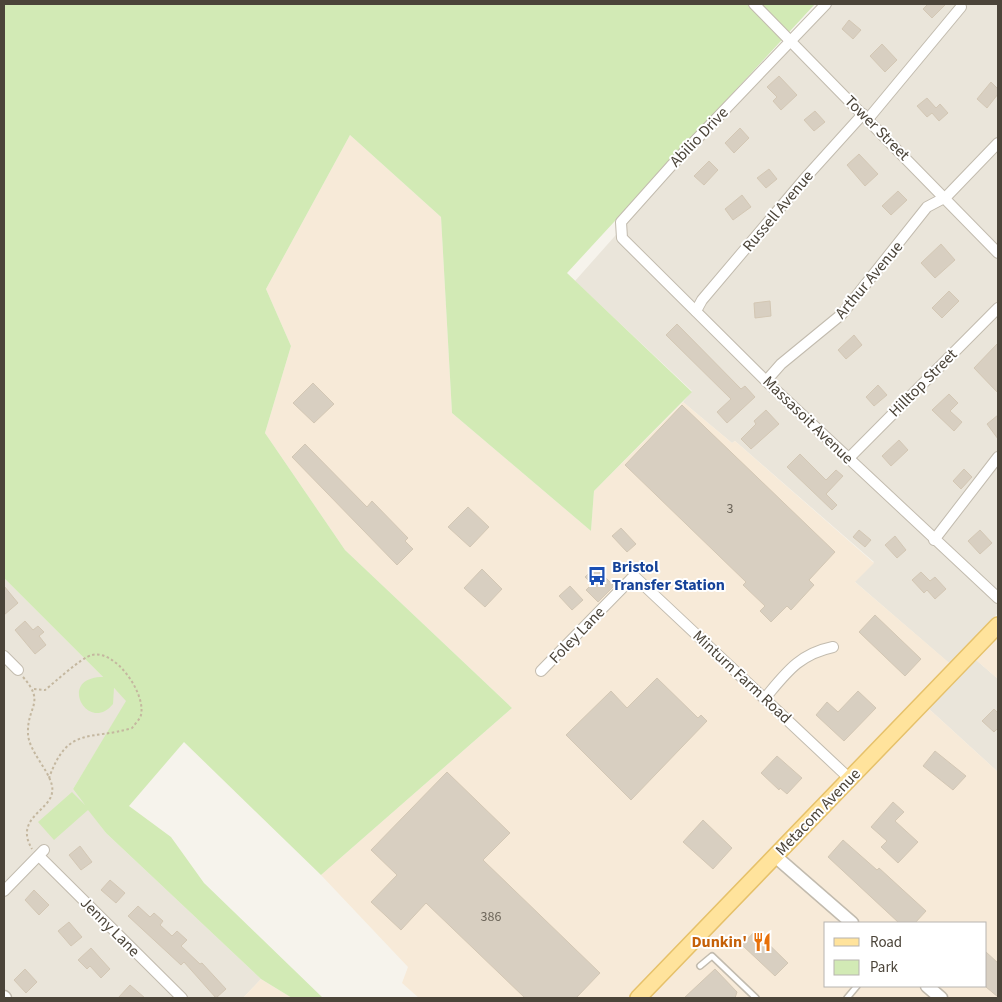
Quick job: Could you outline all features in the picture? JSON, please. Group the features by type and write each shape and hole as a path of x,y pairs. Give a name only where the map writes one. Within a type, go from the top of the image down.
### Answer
{"main road":[{"name":"Metacom Avenue","path":"638,998 998,625"}],"street":[{"name":"Tower Street","path":"754,4 946,197 998,253"},
{"name":"Abilio Drive","path":"622,238 621,222 671,166 826,4"},
{"name":"Russell Avenue","path":"696,310 702,300 789,198 866,116 961,8"},
{"name":"Arthur Avenue","path":"766,381 781,364 842,314 903,240 917,218 927,207 946,197 998,142"},
{"name":"Massasoit Avenue","path":"622,238 766,381 998,598"},
{"name":"Hilltop Street","path":"848,459 998,308"},
{"path":"934,540 998,457"},
{"name":"Foley Lane","path":"541,671 634,576"},
{"name":"Minturn Farm Road","path":"634,576 850,779"},
{"path":"765,698 794,665 815,651 833,647"},
{"path":"4,656 18,670"},
{"path":"4,892 41,853"},
{"name":"Jenny Lane","path":"41,853 182,998"},
{"path":"775,856 851,922"},
{"path":"928,987 941,998"}],"lane":[{"path":"700,966 712,956 756,998"},
{"path":"847,998 856,987"}],"path":[{"path":"34,689 45,690 91,655 104,654 124,670 138,691 141,714 132,728 119,732 86,735 68,745 56,759 49,778"},
{"path":"18,670 34,689 35,700 28,734 35,756 49,778 53,792 48,802 33,815 27,832 30,847 41,853"}],"shaded area":[{"path":"821,4 998,4 998,613 950,664 854,581 874,562 735,441 732,443 683,402 692,391 575,281"},
{"path":"350,135 441,217 452,413 591,531 594,491 683,402 732,443 735,441 874,563 855,582 961,673 928,708 998,772 998,998 419,998 402,983 408,967 321,875 512,708 345,550 265,433 291,346 266,289"},
{"path":"4,578 127,701 73,789 106,833 261,979 243,998 4,998"},
{"path":"998,636 998,679 976,660"},
{"path":"976,660 998,679 998,772 928,708"},
{"path":"261,979 292,998 243,998"}],"green space":[{"path":"4,4 815,4 567,273 692,392 594,491 591,531 452,413 441,217 350,135 266,289 291,346 265,433 345,550 512,708 321,875 184,742 129,806 171,837 204,883 323,998 292,998 261,979 106,833 88,810 54,840 38,822 72,792 85,805 73,789 126,701 114,688 113,704 103,712 94,713 86,709 81,702 79,694 81,686 89,679 103,677 4,578"}],"building":[{"path":"928,4 946,4 932,18 923,9"},
{"path":"849,20 861,30 853,39 842,29"},
{"path":"882,44 897,60 885,72 870,56"},
{"path":"779,76 797,95 781,110 773,101 777,97 767,87"},
{"path":"991,82 998,89 998,94 987,108 977,99"},
{"path":"927,98 936,108 940,104 948,113 939,121 932,113 927,117 917,106"},
{"path":"815,111 825,122 814,131 804,120"},
{"path":"740,128 749,138 734,153 725,143"},
{"path":"859,154 878,174 865,186 847,165"},
{"path":"709,161 718,170 704,185 694,176"},
{"path":"769,169 777,179 766,188 757,178"},
{"path":"898,191 907,200 891,215 882,206"},
{"path":"742,195 751,207 733,220 725,209"},
{"path":"941,244 955,260 935,278 921,263"},
{"path":"949,291 959,301 942,318 932,308"},
{"path":"770,301 771,316 755,318 754,303"},
{"path":"677,324 741,389 745,386 755,397 727,423 717,412 731,399 666,335"},
{"path":"854,335 862,345 846,359 838,350"},
{"path":"998,343 998,393 974,368"},
{"path":"313,383 334,404 314,423 293,403"},
{"path":"878,385 887,395 874,406 866,397"},
{"path":"949,394 958,403 950,411 962,422 954,431 932,410"},
{"path":"682,405 835,552 809,580 814,585 791,610 787,606 771,622 760,611 765,606 743,585 746,582 625,465"},
{"path":"766,410 779,424 751,449 741,439 756,424 754,421"},
{"path":"998,415 998,439 987,424"},
{"path":"899,440 908,450 891,466 882,456"},
{"path":"305,444 367,507 372,501 408,538 405,541 413,549 397,565 292,457"},
{"path":"800,454 826,480 836,470 843,476 826,494 837,505 832,510 787,467"},
{"path":"964,469 972,477 961,489 953,481"},
{"path":"468,507 489,527 470,547 448,527"},
{"path":"621,528 636,544 627,552 612,536"},
{"path":"859,530 871,540 865,547 853,537"},
{"path":"980,530 992,543 980,554 968,541"},
{"path":"895,536 906,550 897,558 885,545"},
{"path":"595,567 614,586 598,602 586,590 592,584 585,577"},
{"path":"482,569 502,589 485,607 464,588"},
{"path":"921,572 930,581 935,577 946,589 935,599 927,590 924,593 912,580"},
{"path":"4,586 18,603 4,615"},
{"path":"570,586 583,600 572,610 559,596"},
{"path":"875,615 921,659 905,676 859,632"},
{"path":"25,621 33,630 38,626 44,632 39,636 46,645 35,654 15,630"},
{"path":"657,678 698,718 701,715 707,721 631,800 566,735 611,691 627,708"},
{"path":"858,691 876,708 844,741 816,715 827,702 838,712"},
{"path":"994,709 998,713 998,728 994,732 982,721"},
{"path":"935,751 966,776 953,790 923,766"},
{"path":"777,756 802,778 787,794 780,788 779,790 761,773"},
{"path":"447,772 510,833 483,860 600,973 576,998 525,998 426,903 401,930 371,902 397,875 371,850"},
{"path":"893,802 904,812 895,821 918,842 898,863 881,847 887,841 871,827"},
{"path":"703,820 732,848 713,869 683,842"},
{"path":"843,840 877,870 879,868 926,911 916,922 898,922 828,857"},
{"path":"80,846 92,862 81,870 69,855"},
{"path":"110,880 125,893 116,903 101,890"},
{"path":"34,890 49,905 39,915 25,900"},
{"path":"138,906 150,917 154,913 163,921 160,925 172,936 177,931 187,940 181,946 200,964 202,963 226,989 216,998 184,962 181,965 128,916"},
{"path":"69,922 82,937 71,946 58,931"},
{"path":"755,931 788,963 775,976 742,945"},
{"path":"91,948 110,969 101,978 90,966 87,969 78,960"},
{"path":"987,953 998,963 998,997 986,987"},
{"path":"25,969 37,982 26,993 14,980"},
{"path":"715,969 737,992 735,998 684,998"},
{"path":"130,985 145,998 118,998"}],"place":[{"name":"Bristol Transfer Station","path":"597,576"},
{"name":"Dunkin'","path":"762,942"}]}
